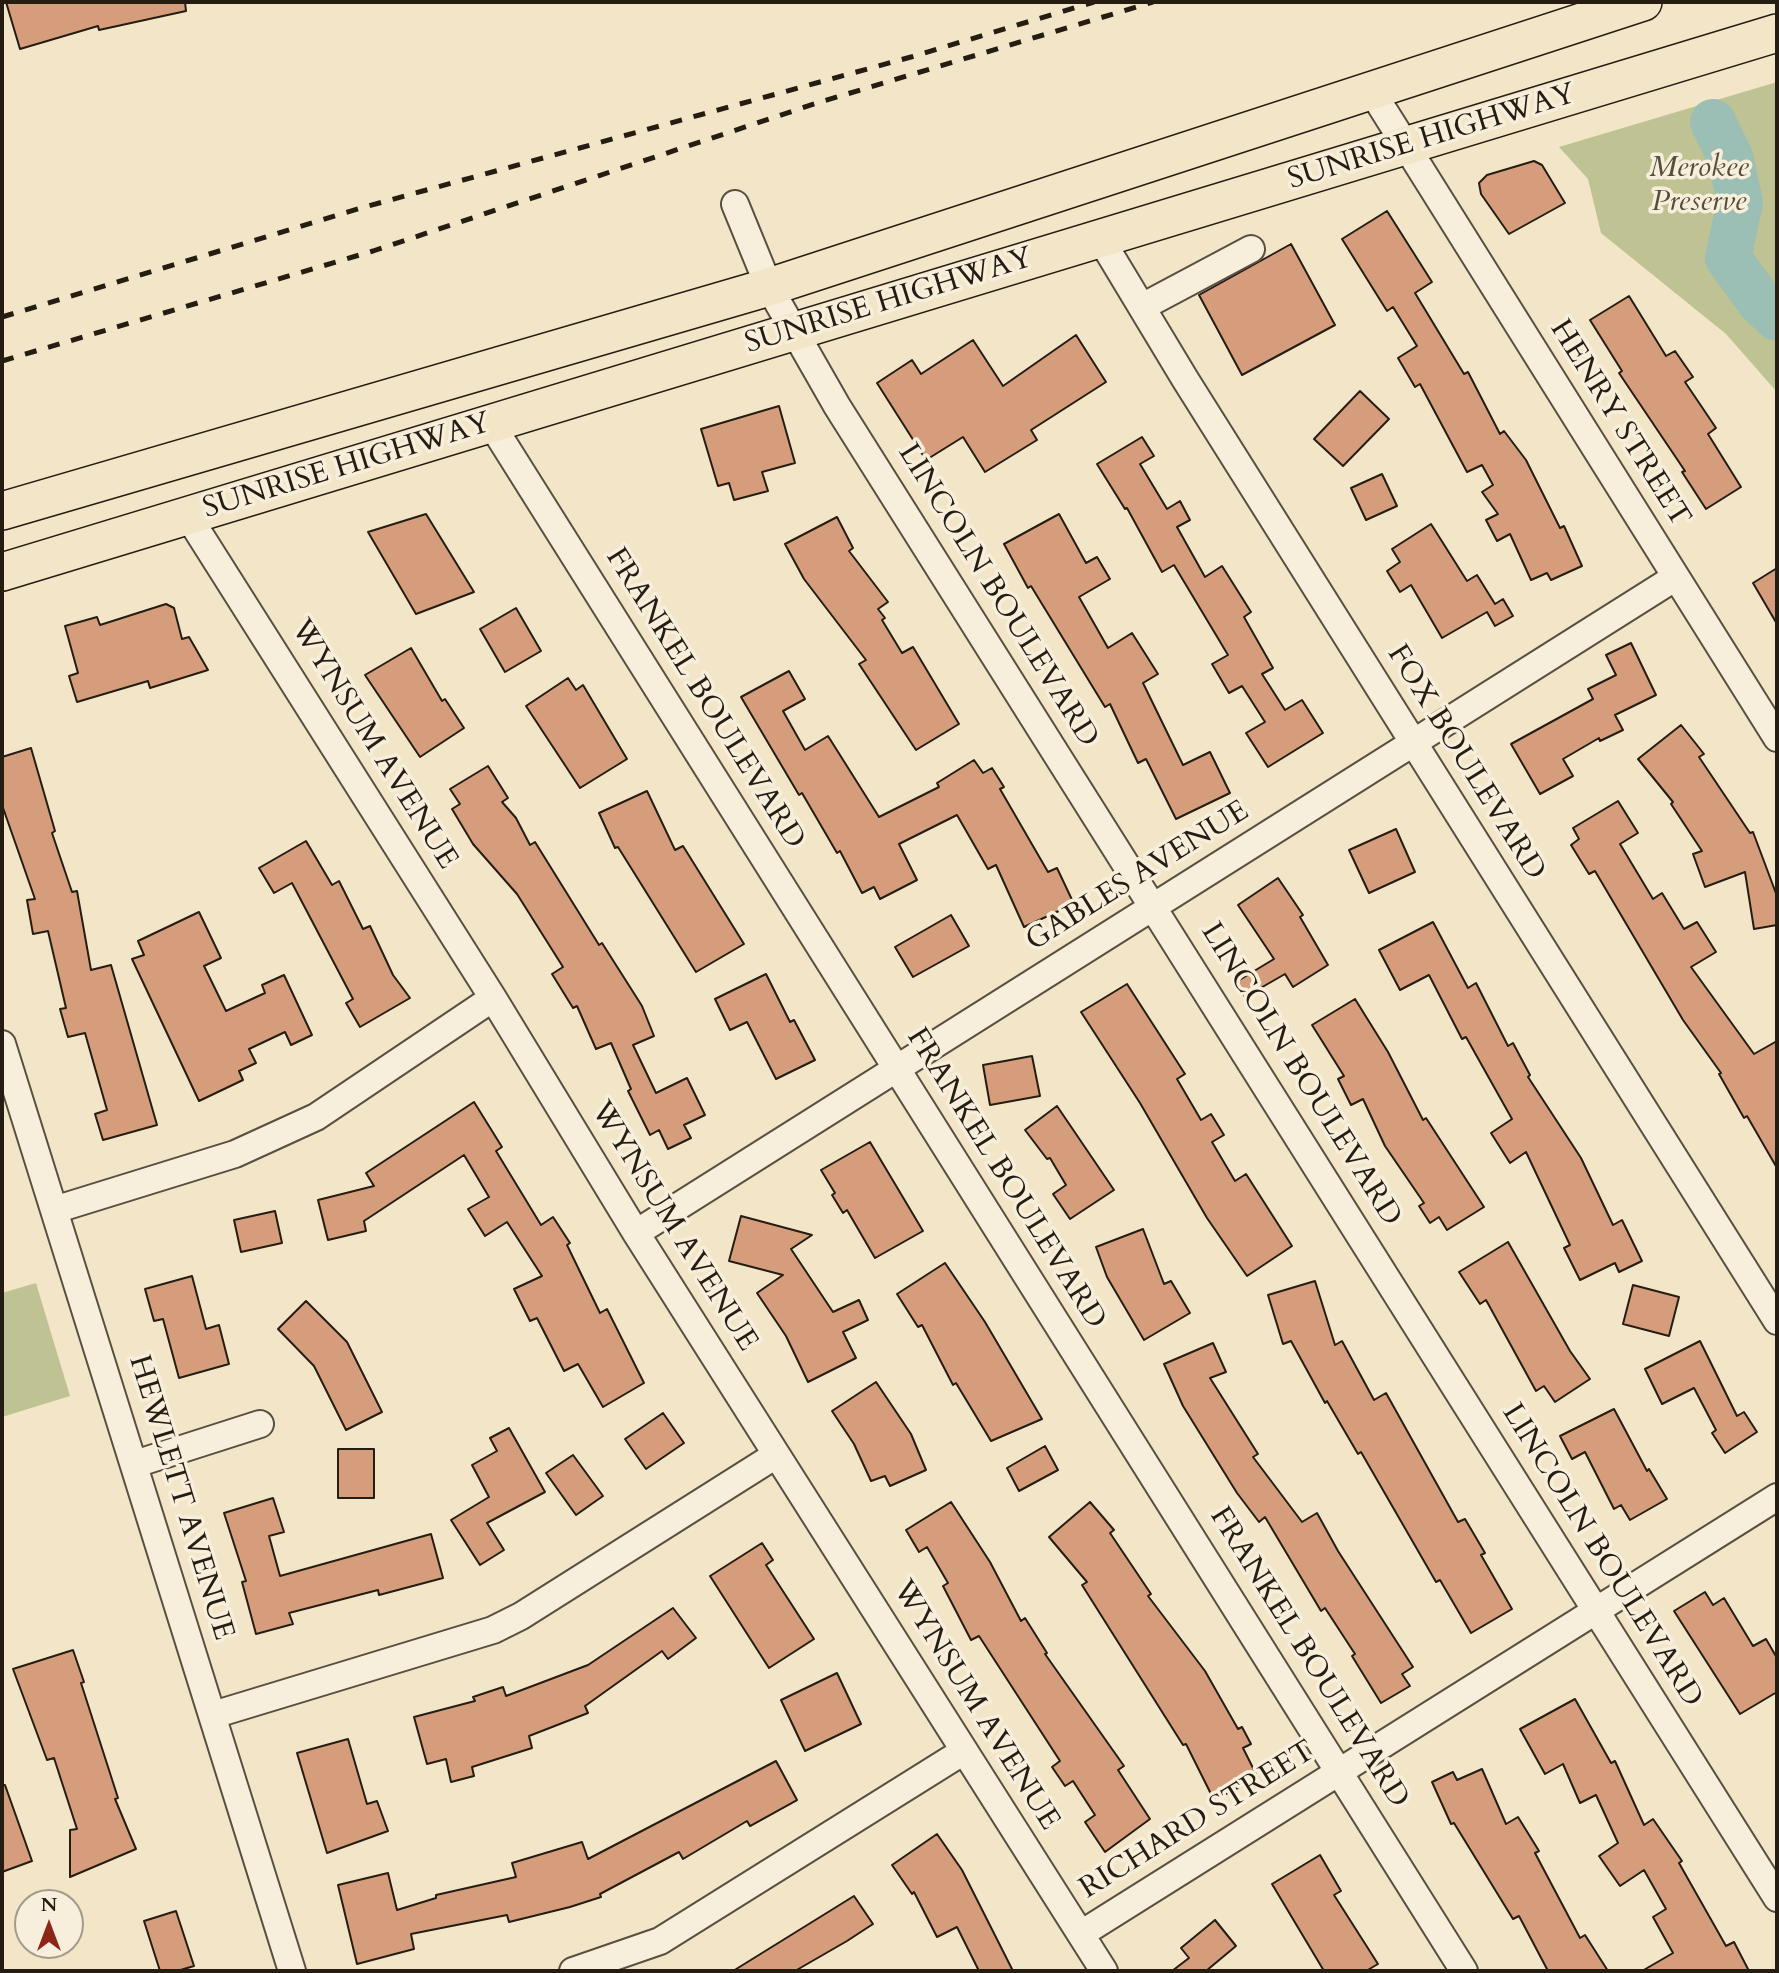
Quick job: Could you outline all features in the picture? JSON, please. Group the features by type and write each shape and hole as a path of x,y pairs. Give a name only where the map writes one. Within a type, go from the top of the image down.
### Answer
{"highway":[{"name":"SUNRISE HIGHWAY","path":"2,511 769,287 1643,2"},
{"name":"SUNRISE HIGHWAY","path":"2,572 1777,33"}],"street":[{"name":"HENRY STREET","path":"1371,90 1777,738"},
{"name":"LINCOLN BOULEVARD","path":"735,204 769,287 845,418 1777,1898"},
{"name":"FOX BOULEVARD","path":"1100,238 1777,1321"},
{"path":"1142,307 1251,249"},
{"name":"FRANKEL BOULEVARD","path":"490,422 1464,1971"},
{"name":"WYNSUM AVENUE","path":"188,516 493,998 636,1233 1104,1971"},
{"name":"GABLES AVENUE","path":"636,1233 1676,577"},
{"path":"54,1210 235,1154 316,1117 493,998"},
{"name":"HEWLETT AVENUE","path":"2,1044 292,1971"},
{"path":"135,1464 260,1424"},
{"path":"213,1715 493,1630 522,1616 776,1455"},
{"name":"RICHARD STREET","path":"1081,1934 1777,1497"},
{"path":"573,1971 660,1941 964,1751"}],"green space":[{"name":"Merokee Preserve","path":"1777,82 1777,392 1726,334 1601,233 1588,179 1559,147"},
{"path":"36,1283 70,1396 2,1417 2,1293"}],"building":[{"path":"6,2 185,2 186,11 99,30 98,26 20,49"},
{"path":"1534,161 1542,165 1565,203 1509,234 1481,194 1479,183 1487,175"},
{"path":"1387,211 1432,282 1415,293 1464,374 1468,372 1500,434 1504,431 1526,460 1560,528 1564,526 1582,566 1551,580 1547,573 1531,580 1510,534 1497,541 1486,520 1498,514 1482,492 1493,485 1482,465 1467,472 1420,384 1415,387 1398,358 1417,346 1393,307 1387,311 1342,239"},
{"path":"1291,244 1335,325 1242,375 1199,295"},
{"path":"1629,296 1666,356 1675,351 1693,377 1685,382 1716,428 1708,434 1741,487 1706,509 1682,472 1685,471 1619,373 1622,371 1590,320"},
{"path":"1076,335 1106,382 1031,430 1037,440 985,472 963,437 926,460 877,383 912,360 921,374 973,340 1003,386"},
{"path":"1360,391 1389,419 1343,466 1314,439"},
{"path":"779,406 795,463 762,472 768,491 734,500 729,483 718,486 701,429"},
{"path":"1142,437 1154,456 1140,464 1167,509 1180,501 1190,520 1177,527 1205,577 1222,566 1251,612 1244,617 1273,668 1262,674 1285,710 1302,700 1323,733 1268,767 1246,733 1265,722 1242,686 1229,693 1212,664 1228,655 1174,565 1162,572 1127,508 1125,509 1097,464"},
{"path":"1382,474 1397,506 1366,520 1351,488"},
{"path":"426,514 474,592 416,614 368,532"},
{"path":"1059,514 1086,563 1097,557 1110,579 1079,597 1108,648 1132,633 1158,674 1143,683 1183,765 1210,752 1230,793 1176,819 1146,759 1138,763 1110,704 1105,707 1031,586 1028,588 1004,544"},
{"path":"837,517 853,548 849,551 888,602 878,609 885,618 882,620 902,653 913,647 959,724 916,750 859,664 866,660 804,579 785,544"},
{"path":"1431,524 1467,581 1477,575 1495,604 1503,599 1513,616 1495,626 1487,612 1442,638 1411,585 1400,592 1387,571 1400,562 1392,549"},
{"path":"1777,568 1777,624 1753,583"},
{"path":"166,604 174,608 182,639 189,637 208,670 150,688 148,681 77,702 69,676 78,673 65,626 97,617 100,625"},
{"path":"516,608 541,651 505,672 480,629"},
{"path":"1631,643 1656,695 1615,715 1623,730 1600,741 1599,738 1563,759 1573,776 1540,794 1511,744 1593,699 1588,689 1616,675 1606,655"},
{"path":"411,648 442,701 445,699 464,728 420,757 365,675"},
{"path":"789,671 805,699 783,711 805,750 828,736 879,817 939,787 937,783 974,760 983,773 992,768 1004,787 1000,789 1048,872 1057,868 1074,904 1024,927 996,865 988,869 957,815 899,844 917,880 880,899 874,887 862,893 840,851 837,853 802,793 799,795 741,697"},
{"path":"568,678 576,690 583,685 627,759 580,788 526,706"},
{"path":"1681,725 1704,754 1699,757 1750,833 1753,832 1777,896 1777,925 1754,929 1745,872 1705,887 1693,854 1702,851 1671,804 1673,802 1638,759"},
{"path":"31,748 55,831 52,833 72,892 77,891 91,970 111,965 157,1125 103,1140 95,1114 107,1110 85,1033 68,1037 60,1009 66,1008 48,931 33,934 27,900 35,899 2,805 2,757"},
{"path":"488,766 508,798 502,802 516,818 530,845 535,842 599,945 602,943 642,1006 654,1036 633,1045 656,1093 687,1078 705,1115 684,1125 691,1138 668,1149 659,1130 650,1135 628,1091 631,1089 611,1043 596,1049 577,1006 573,1008 552,974 563,967 517,894 473,844 452,809 460,804 450,789"},
{"path":"647,791 675,850 683,846 744,944 696,972 618,847 615,848 599,813"},
{"path":"1618,801 1638,833 1620,844 1653,899 1662,893 1684,929 1697,922 1716,952 1691,967 1754,1054 1777,1041 1777,1168 1747,1116 1744,1118 1719,1074 1721,1073 1683,1020 1595,871 1589,874 1571,845 1579,839 1573,828"},
{"path":"1396,829 1415,872 1369,893 1349,850"},
{"path":"306,841 332,885 339,881 363,929 370,926 393,975 410,998 360,1027 346,1003 353,999 292,883 274,893 259,868"},
{"path":"1278,878 1303,915 1300,917 1328,965 1293,987 1285,974 1245,997 1236,982 1274,959 1238,905"},
{"path":"199,912 221,958 204,966 226,1011 265,993 262,985 284,975 312,1035 291,1045 285,1032 249,1049 256,1063 239,1071 243,1080 199,1101 132,959 144,955 138,941"},
{"path":"951,915 969,946 913,977 895,947"},
{"path":"1433,922 1468,988 1476,983 1508,1046 1513,1043 1530,1075 1528,1077 1581,1158 1613,1225 1622,1220 1642,1261 1619,1272 1615,1263 1580,1280 1564,1248 1570,1245 1526,1152 1510,1163 1491,1133 1512,1119 1466,1037 1462,1039 1429,975 1400,990 1379,950"},
{"path":"766,974 790,1022 794,1020 815,1060 776,1079 747,1022 730,1030 715,999"},
{"path":"1127,984 1185,1074 1177,1079 1201,1120 1211,1114 1224,1135 1212,1142 1235,1181 1246,1174 1292,1246 1247,1276 1207,1218 1140,1103 1081,1012"},
{"path":"1355,999 1388,1052 1423,1120 1426,1118 1484,1207 1447,1230 1439,1217 1430,1223 1419,1206 1424,1203 1385,1146 1363,1099 1351,1105 1338,1079 1344,1076 1312,1025"},
{"path":"1032,1056 1040,1096 990,1105 983,1065"},
{"path":"474,1102 502,1147 496,1151 541,1225 553,1217 570,1243 567,1245 600,1313 607,1309 644,1383 603,1407 578,1364 564,1371 537,1318 530,1321 514,1289 542,1276 507,1222 485,1236 468,1209 489,1197 464,1155 364,1221 366,1231 328,1240 318,1200 374,1186 366,1173"},
{"path":"1057,1106 1114,1190 1070,1219 1053,1194 1066,1185 1050,1158 1047,1159 1025,1130"},
{"path":"870,1142 923,1231 875,1258 847,1210 843,1213 821,1170"},
{"path":"275,1211 282,1243 241,1252 234,1220"},
{"path":"741,1216 812,1235 791,1249 833,1312 859,1300 868,1320 843,1332 856,1358 808,1382 786,1336 757,1293 783,1275 729,1261"},
{"path":"1143,1229 1164,1284 1171,1281 1190,1313 1144,1340 1107,1277 1096,1247"},
{"path":"1508,1242 1570,1351 1590,1379 1555,1402 1544,1386 1536,1391 1486,1300 1480,1304 1459,1272"},
{"path":"945,1263 985,1322 1042,1419 991,1441 956,1383 953,1385 922,1325 918,1327 897,1294"},
{"path":"192,1276 206,1329 219,1325 229,1364 179,1378 163,1319 154,1321 145,1289"},
{"path":"1315,1281 1335,1345 1342,1341 1374,1400 1386,1393 1458,1522 1465,1519 1485,1553 1481,1555 1512,1609 1471,1633 1440,1580 1436,1582 1361,1452 1358,1454 1327,1401 1325,1403 1291,1341 1283,1344 1268,1295"},
{"path":"1633,1285 1679,1297 1669,1336 1623,1324"},
{"path":"306,1301 347,1342 382,1412 346,1430 314,1366 278,1329"},
{"path":"1700,1341 1737,1416 1744,1412 1757,1432 1725,1453 1712,1433 1716,1430 1694,1388 1662,1404 1645,1369"},
{"path":"1213,1343 1226,1372 1210,1378 1258,1454 1253,1457 1302,1522 1317,1513 1338,1551 1413,1667 1402,1674 1410,1686 1381,1703 1352,1656 1355,1654 1325,1608 1321,1611 1265,1517 1259,1522 1237,1493 1183,1406 1164,1364"},
{"path":"876,1382 911,1434 926,1470 890,1486 885,1476 871,1481 854,1444 832,1411"},
{"path":"1614,1409 1647,1471 1649,1469 1667,1499 1630,1520 1621,1505 1614,1509 1585,1452 1572,1459 1560,1436"},
{"path":"663,1413 684,1443 646,1469 625,1439"},
{"path":"509,1428 545,1492 487,1523 504,1550 480,1565 451,1520 489,1497 472,1465 497,1451 490,1438"},
{"path":"1045,1446 1058,1470 1019,1491 1007,1468"},
{"path":"338,1449 374,1449 374,1498 338,1498"},
{"path":"573,1455 603,1496 576,1515 546,1473"},
{"path":"273,1498 284,1532 269,1536 280,1576 431,1534 443,1578 379,1595 378,1590 289,1613 293,1624 256,1634 242,1582 246,1581 224,1513"},
{"path":"951,1502 990,1562 1021,1621 1025,1618 1047,1653 1045,1654 1124,1766 1118,1770 1150,1819 1105,1852 1085,1822 1095,1815 1073,1781 1065,1786 1052,1767 1060,1761 979,1636 971,1640 943,1586 948,1583 927,1547 919,1552 906,1530"},
{"path":"1090,1502 1114,1530 1110,1533 1151,1594 1148,1596 1205,1671 1238,1729 1242,1727 1251,1744 1243,1748 1258,1778 1214,1800 1186,1744 1183,1745 1082,1585 1087,1582 1049,1537"},
{"path":"762,1543 773,1560 766,1565 814,1639 769,1668 710,1576"},
{"path":"1705,1592 1713,1605 1724,1598 1753,1646 1766,1639 1777,1658 1777,1692 1740,1714 1674,1611"},
{"path":"673,1608 696,1638 668,1659 662,1651 585,1706 588,1713 529,1736 532,1748 472,1767 474,1776 451,1782 446,1759 427,1764 414,1717 475,1701 473,1697 503,1687 506,1696 588,1665"},
{"path":"73,1650 118,1798 115,1799 136,1849 70,1877 70,1830 77,1829 54,1758 47,1760 13,1669"},
{"path":"837,1673 861,1724 805,1751 781,1700"},
{"path":"1575,1699 1611,1763 1615,1761 1644,1825 1653,1819 1682,1861 1679,1863 1726,1946 1734,1942 1749,1971 1642,1971 1673,1953 1653,1917 1666,1909 1644,1870 1620,1886 1599,1856 1618,1843 1596,1795 1580,1803 1563,1764 1545,1774 1520,1729"},
{"path":"348,1739 367,1804 377,1801 388,1831 327,1853 297,1753"},
{"path":"776,1761 797,1800 750,1826 747,1821 683,1859 679,1852 600,1894 601,1897 570,1907 509,1922 507,1915 411,1934 414,1949 357,1964 338,1885 388,1873 397,1910 436,1898 436,1895 516,1877 512,1863 582,1842 588,1859"},
{"path":"1482,1769 1506,1824 1518,1817 1539,1851 1535,1853 1580,1938 1585,1935 1608,1971 1548,1971 1519,1916 1513,1919 1454,1823 1451,1824 1432,1782 1453,1772 1457,1780"},
{"path":"2,1785 5,1785 32,1861 2,1872"},
{"path":"937,1834 962,1870 1013,1971 979,1971 957,1927 937,1937 914,1892 912,1894 892,1865"},
{"path":"1320,1855 1341,1891 1334,1895 1378,1964 1366,1971 1324,1971 1272,1884"},
{"path":"854,1896 873,1924 847,1941 795,1971 733,1971"},
{"path":"176,1911 194,1966 177,1971 160,1971 144,1921"},
{"path":"1215,1920 1236,1946 1206,1971 1172,1971 1189,1958 1181,1948"}],"waterway":[{"path":"1713,122 1730,157 1740,202 1728,258 1760,302 1777,318"}],"railway":[{"path":"2,317 361,208 911,57 1094,2"},
{"path":"2,361 373,251 817,103 1153,2"}]}
